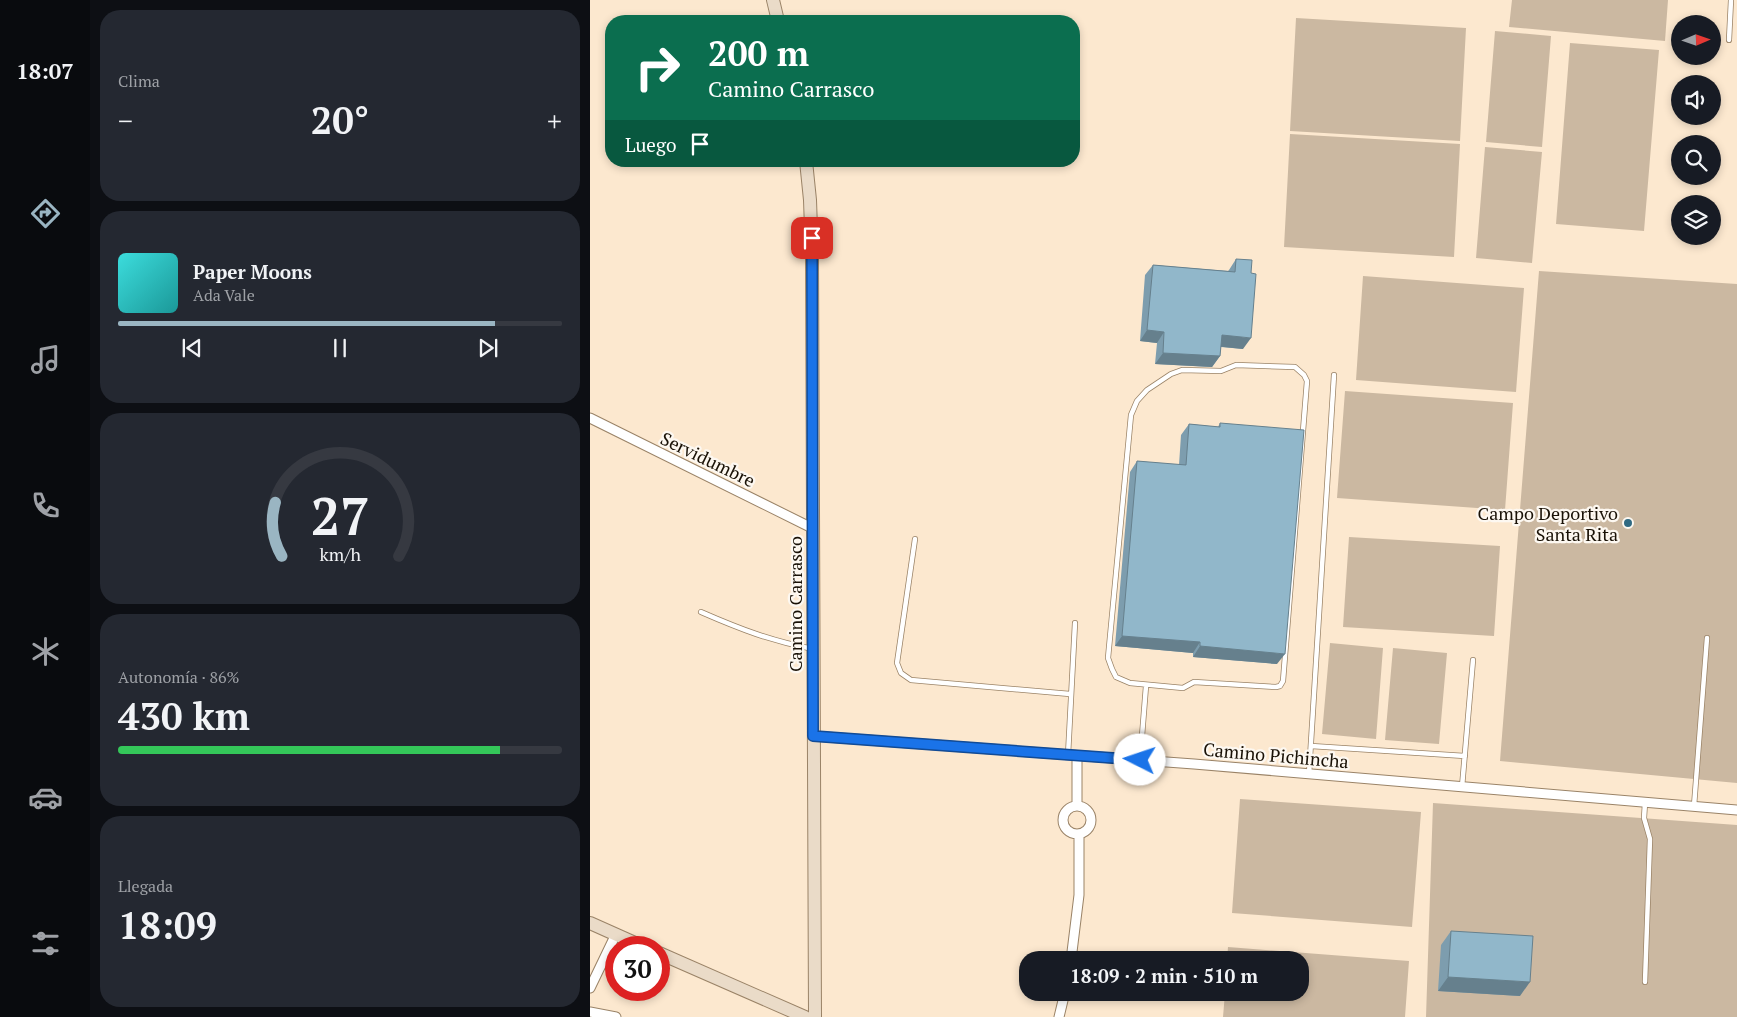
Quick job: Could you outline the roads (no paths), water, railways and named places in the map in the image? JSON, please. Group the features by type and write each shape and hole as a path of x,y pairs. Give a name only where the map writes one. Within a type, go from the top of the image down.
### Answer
{"main road":[{"path":"773,0 777,15"},
{"name":"Camino Carrasco","path":"807,167 812,257 815,1017"},
{"path":"590,923 620,936"},
{"path":"670,958 805,1017"}],"street":[{"name":"Servidumbre","path":"590,418 812,528"},
{"name":"Camino Pichincha","path":"813,736 1140,760 1737,810"},
{"path":"1072,756 1077,806"},
{"path":"1077,806 1086,808 1091,815 1091,824 1087,831 1079,835 1070,833 1064,826 1064,816 1068,809 1077,806"},
{"path":"1072,951 1079,895 1079,835"},
{"path":"590,984 616,934"},
{"path":"1059,1017 1063,1001"},
{"path":"590,1012 616,1017"}],"lane":[{"path":"1729,40 1731,0"},
{"path":"1236,365 1295,367 1304,375 1307,389 1283,681 1280,686 1276,687 1194,682 1183,688 1146,686 1130,683 1116,676 1108,658 1129,430 1131,415 1137,401 1147,390 1162,379 1182,370 1221,371 1236,365"},
{"path":"1309,774 1334,375"},
{"path":"915,538 897,663 901,673 912,680 1070,694"},
{"path":"701,612 758,636 780,643 813,649"},
{"path":"1072,756 1070,694 1075,623"},
{"path":"1694,806 1707,638"},
{"path":"1462,787 1474,660"},
{"path":"1140,760 1146,686"},
{"path":"1311,746 1465,756"},
{"path":"1644,982 1650,839 1644,818 1645,802"}],"place":[{"name":"Campo Deportivo Santa Rita","path":"1628,523"}]}
